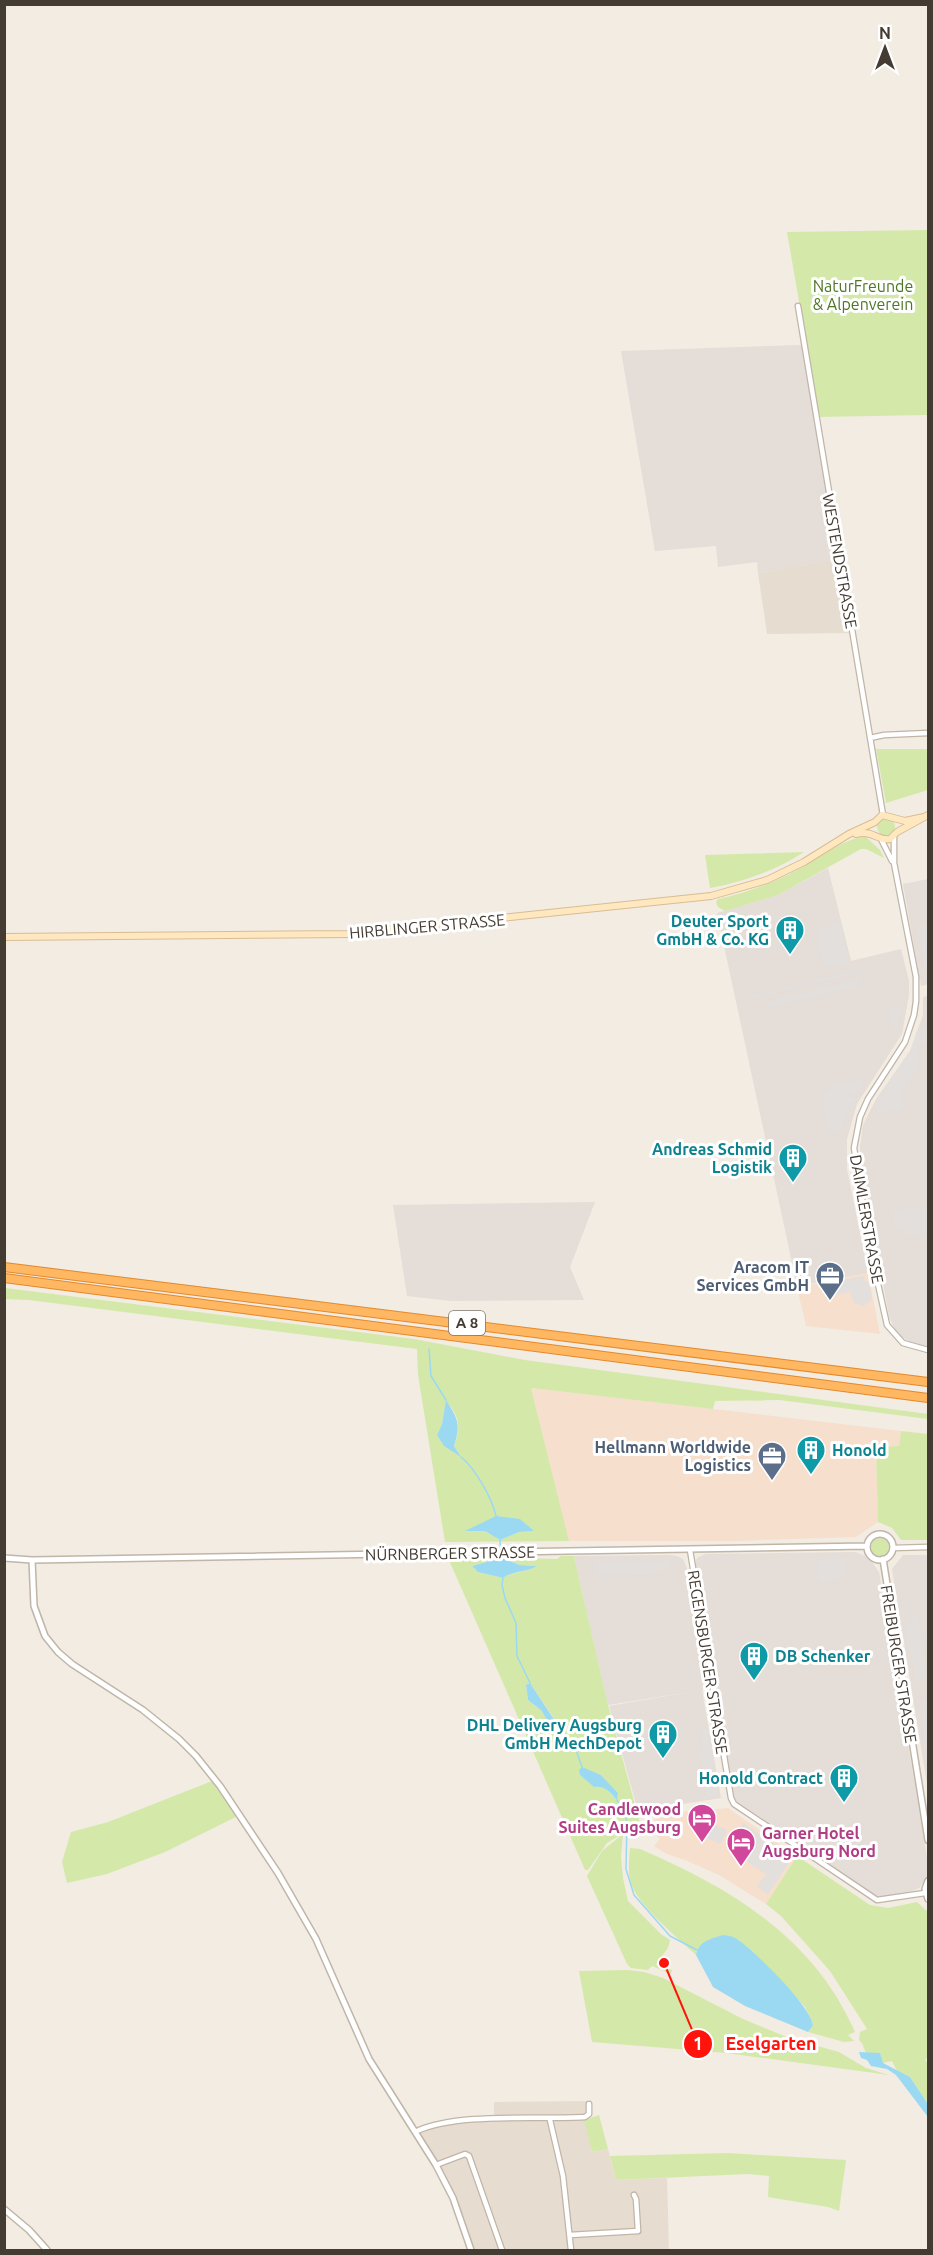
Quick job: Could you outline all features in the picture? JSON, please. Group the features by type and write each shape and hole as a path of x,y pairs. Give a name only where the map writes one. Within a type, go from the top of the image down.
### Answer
{"highway":[{"name":"A 8","path":"4,1267 928,1382"},
{"name":"A 8","path":"4,1278 928,1398"}],"main road":[{"name":"HIRBLINGER STRASSE","path":"4,937 349,934 711,896 745,888 788,871 875,822 883,815 905,821 926,816"},
{"name":"HIRBLINGER STRASSE","path":"836,842 861,833 888,840 926,816"},
{"path":"895,819 898,825 896,834"},
{"path":"875,822 878,836"}],"street":[{"name":"WESTENDSTRASSE","path":"798,306 883,815"},
{"path":"870,738 928,733"},
{"name":"DAIMLERSTRASSE","path":"896,834 894,863 916,977 916,1001 905,1042 868,1099 860,1117 856,1133 855,1162 887,1325 903,1343 928,1350"},
{"name":"DAIMLERSTRASSE","path":"878,836 894,863"},
{"path":"883,1535 890,1539 893,1548 890,1555 882,1560 873,1557 867,1546 871,1538 883,1535"},
{"name":"NÜRNBERGER STRASSE","path":"5,1559 867,1546"},
{"path":"893,1548 928,1547"},
{"name":"REGENSBURGER STRASSE","path":"690,1550 716,1715 734,1804 877,1900 925,1893"},
{"path":"33,1560 34,1606 45,1636 72,1664 159,1722 196,1756 220,1786 305,1919 369,2059 417,2132 453,2198 471,2250"},
{"name":"FREIBURGER STRASSE","path":"882,1560 928,1840"},
{"path":"928,1881 925,1893 928,1899"},
{"path":"417,2132 424,2128 467,2121 550,2120 585,2117 589,2114 589,2104"},
{"path":"550,2120 562,2167 571,2250"},
{"path":"436,2165 469,2154 502,2250"},
{"path":"570,2235 638,2230 634,2195"},
{"path":"4,2209 48,2250"}],"shaded area":[{"path":"802,345 838,559 758,573 757,562 718,567 716,546 655,551 621,351"},
{"path":"838,559 851,633 767,634 758,573"},
{"path":"828,868 851,961 901,949 909,981 909,995 902,1034 857,1104 847,1139 847,1169 868,1273 797,1286 717,913 778,895"},
{"path":"928,879 928,984 921,986 903,884"},
{"path":"840,923 850,962 825,968 816,929"},
{"path":"917,925 928,925 928,970 925,971"},
{"path":"861,969 862,972 746,1000 745,997"},
{"path":"860,979 861,985 767,1008 765,1002"},
{"path":"928,996 928,1346 912,1343 902,1337 894,1328 889,1316 860,1147 863,1125 876,1099 910,1051 923,1015 923,997"},
{"path":"901,1005 903,1011 898,1012 899,1018 897,1019 900,1030 894,1031 888,1008"},
{"path":"928,1028 928,1042 919,1043 916,1050 920,1065 900,1095 903,1109 877,1113 876,1110 881,1101 877,1100 882,1093 886,1093 887,1091 883,1091 895,1073 900,1073 896,1071 909,1052 915,1050 911,1050 917,1031"},
{"path":"862,1079 864,1086 860,1088 861,1091 849,1094 850,1098 855,1097 856,1103 852,1104 853,1107 847,1108 848,1119 841,1120 843,1129 829,1132 821,1093 829,1090 829,1086"},
{"path":"595,1202 570,1267 584,1300 451,1301 407,1296 393,1205"},
{"path":"928,1205 928,1232 905,1236 903,1228 898,1229 897,1224 894,1224 891,1211"},
{"path":"868,1273 880,1334 806,1326 797,1287"},
{"path":"864,1276 865,1282 869,1282 872,1299 864,1306 854,1303 850,1292 835,1295 834,1288 827,1289 826,1283"},
{"path":"531,1388 901,1431 899,1446 876,1447 878,1522 856,1537 734,1541 569,1541"},
{"path":"856,1552 869,1558 879,1572 928,1863 928,1876 919,1888 881,1897 871,1893 735,1800 694,1565 697,1558 705,1554"},
{"path":"670,1555 683,1559 688,1571 707,1689 702,1690 721,1798 638,1811 609,1706 696,1691 608,1705 574,1556"},
{"path":"903,1555 928,1555 928,1790 892,1569"},
{"path":"842,1557 846,1577 819,1582 816,1561"},
{"path":"596,1562 668,1562 668,1570 655,1570 654,1574 597,1575"},
{"path":"918,1614 928,1679 916,1682 906,1624 912,1623 911,1615"},
{"path":"928,1698 928,1758 919,1700"},
{"path":"708,1729 719,1796 707,1798 699,1751 703,1750 699,1730"},
{"path":"728,1808 797,1856 766,1904 719,1875 667,1854 654,1846 660,1839 646,1822 680,1812"},
{"path":"707,1818 716,1822 715,1825 727,1830 721,1844 691,1832 695,1823 698,1823 700,1819 705,1821"},
{"path":"743,1823 793,1857 768,1894 757,1887 766,1874 732,1852 733,1850 727,1846"},
{"path":"590,2101 590,2119 585,2120 592,2152 608,2149 616,2180 667,2178 669,2250 473,2250 437,2162 417,2127 494,2116 494,2102"}],"green space":[{"name":"NaturFreunde & Alpenverein","path":"928,230 928,415 819,417 787,232"},
{"path":"876,749 928,749 928,790 886,803"},
{"path":"882,818 890,818 895,823 893,834 882,836 877,831 877,823"},
{"path":"865,836 880,850 884,858 866,849 861,849 778,895 725,911 718,907 716,902 718,899 774,881 796,871 841,844"},
{"path":"804,852 758,875 710,888 705,855"},
{"path":"5,1288 414,1339 525,1360 928,1414 928,1419 779,1400 715,1401 713,1409 531,1388 569,1541 445,1542 418,1375 417,1349 29,1300 5,1299","holes":["446,1401 457,1417 458,1433 454,1446 460,1455 437,1435 442,1424","485,1531 534,1531 519,1532 500,1540"]},
{"path":"901,1431 928,1434 928,1540 901,1540 892,1528 878,1522 876,1447 899,1446"},
{"path":"880,1538 886,1541 889,1547 886,1553 880,1556 874,1553 871,1547 874,1541"},
{"path":"512,1556 557,1559 561,1556 574,1556 608,1705 640,1823 607,1843 588,1870 585,1870 449,1560 451,1557","holes":["501,1558 520,1565 536,1566 503,1578 478,1572 472,1566","530,1683 559,1726 553,1729 541,1710 528,1700 526,1686","588,1771 601,1775 618,1793 617,1800 607,1789 580,1775"]},
{"path":"212,1781 236,1817 165,1852 107,1874 67,1883 62,1862 71,1832 108,1822"},
{"path":"623,1834 621,1857 628,1901 670,1940 668,1948 656,1964 672,1970 671,1974 652,1966 648,1970 631,1968 627,1964 587,1876 602,1851"},
{"path":"630,1848 640,1849 674,1864 737,1899 793,1943 817,1969 838,1999 855,2032 848,2035 854,2041 844,2042 808,2032 813,2024 805,2007 739,1940 723,1935 697,1950 696,1955 640,1900 629,1877"},
{"path":"797,1856 870,1905 888,1908 917,1902 928,1912 928,2058 925,2059 928,2064 928,2104 910,2077 897,2071 892,2061 883,2063 879,2053 866,2053 859,2040 860,2032 867,2029 830,1971 781,1916 766,1904"},
{"path":"628,1970 663,1978 743,2019 789,2038 839,2052 866,2068 889,2075 726,2053 592,2042 579,1971"},
{"path":"599,2115 608,2149 592,2152 584,2120"},
{"path":"728,2153 846,2160 839,2211 768,2197 769,2176 748,2174 616,2180 610,2156"}],"water":[{"path":"446,1400 457,1422 454,1446 461,1457 444,1446 437,1435 442,1424"},
{"path":"496,1516 520,1519 534,1531 519,1532 500,1540 485,1531 465,1531"},
{"path":"501,1558 520,1565 537,1566 503,1578 478,1572 472,1566"},
{"path":"530,1683 559,1727 553,1730 541,1710 528,1700 526,1685"},
{"path":"582,1767 601,1775 618,1793 617,1800 607,1790 594,1787 580,1775 579,1770"},
{"path":"723,1935 732,1936 740,1941 793,1993 813,2025 808,2032 745,2006 713,1987 696,1955 702,1944"},
{"path":"859,2052 880,2053 883,2063 910,2077 928,2104 928,2117 896,2075 887,2069 871,2066 867,2060 861,2058"}],"waterway":[{"path":"429,1349 431,1376 446,1400"},
{"path":"461,1457 472,1468 482,1484 496,1516"},
{"path":"500,1540 501,1558"},
{"path":"503,1578 505,1598 516,1623 517,1656 530,1683"},
{"path":"559,1727 576,1750 582,1767"},
{"path":"617,1800 627,1821 626,1869 634,1895 670,1936 697,1950"}],"place":[{"name":"Deuter Sport GmbH & Co. KG","path":"790,956"},
{"name":"Andreas Schmid Logistik","path":"793,1184"},
{"name":"Aracom IT Services GmbH","path":"830,1302"},
{"name":"Honold","path":"811,1476"},
{"name":"Hellmann Worldwide Logistics","path":"772,1482"},
{"name":"DB Schenker","path":"754,1682"},
{"name":"DHL Delivery Augsburg GmbH MechDepot","path":"663,1760"},
{"name":"Honold Contract","path":"844,1804"},
{"name":"Candlewood Suites Augsburg","path":"702,1844"},
{"name":"Garner Hotel Augsburg Nord","path":"741,1868"},
{"name":"Eselgarten","path":"664,1963"}]}
